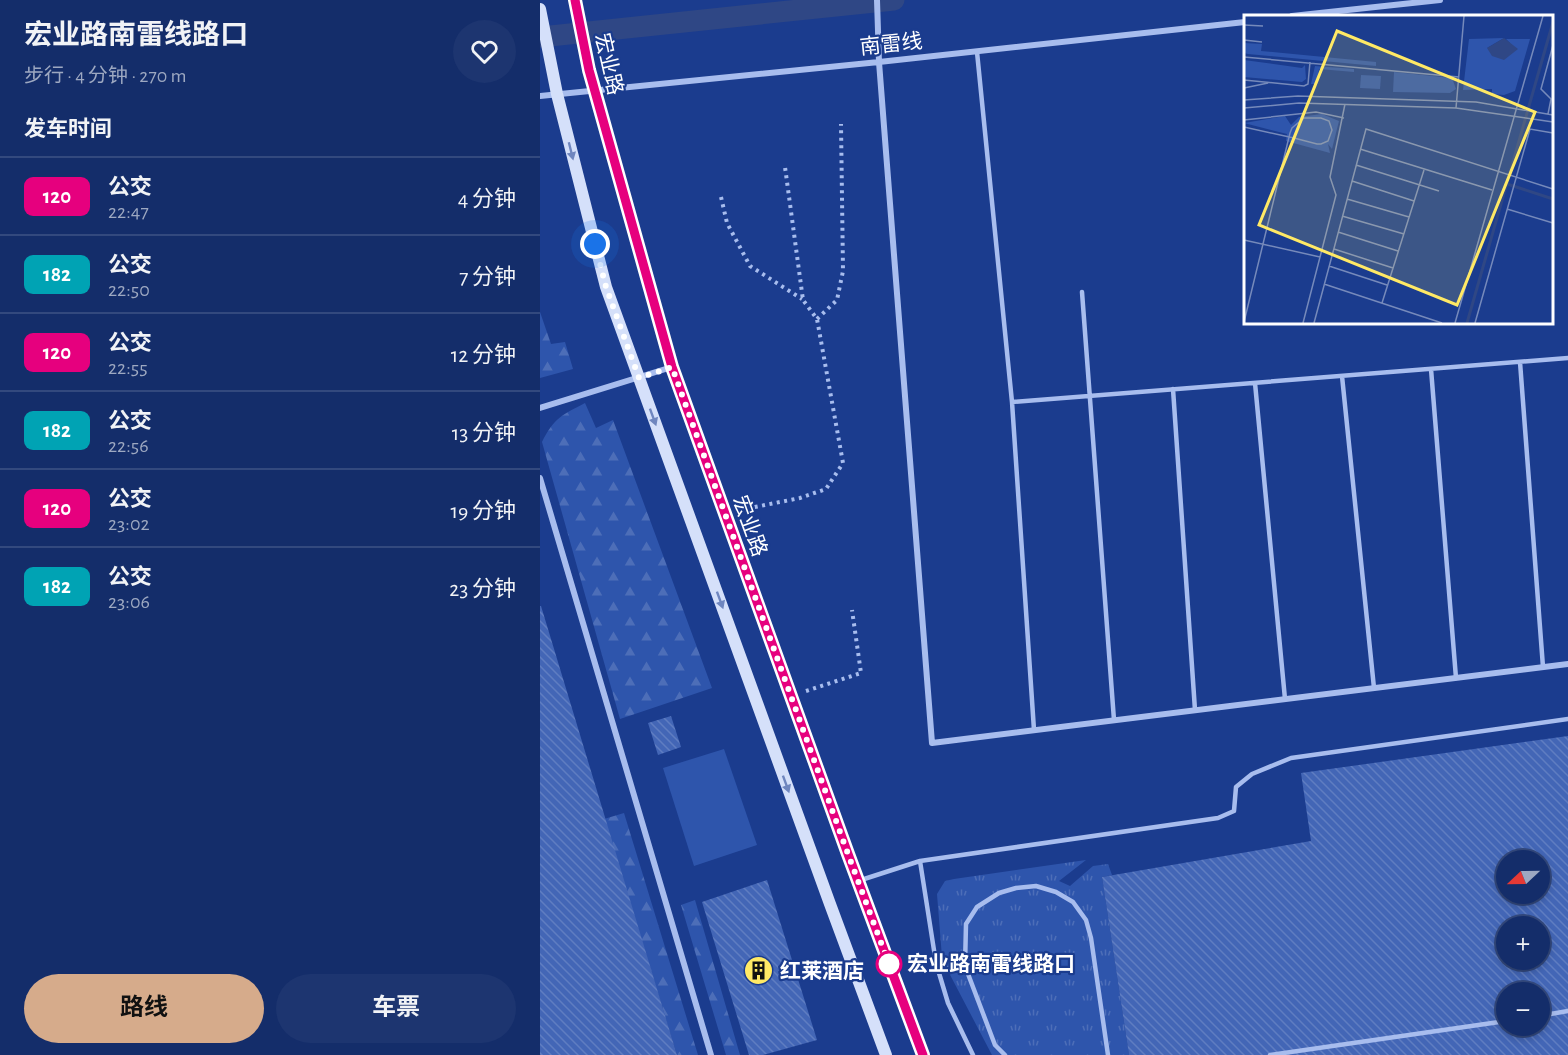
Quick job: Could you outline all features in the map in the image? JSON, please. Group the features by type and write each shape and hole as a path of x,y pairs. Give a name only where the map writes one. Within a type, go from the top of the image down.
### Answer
{"street":[{"path":"877,0 879,63 932,743 1568,664"},
{"path":"1301,15 1440,0"},
{"name":"宏业路","path":"576,3 589,70 672,367 923,1055"},
{"path":"540,9 552,73 606,287 886,1055"},
{"name":"南雷线","path":"540,96 879,63 1244,22"},
{"path":"540,408 672,367"},
{"path":"540,478 711,1055"}],"lane":[{"path":"977,52 1012,402 1034,730"},
{"path":"1082,292 1114,720"},
{"path":"1012,402 1568,358"},
{"path":"1520,362 1543,667"},
{"path":"1431,369 1456,678"},
{"path":"1342,376 1374,688"},
{"path":"1256,383 1286,699"},
{"path":"1173,389 1195,710"},
{"path":"858,881 920,861 1218,818 1234,811 1236,787 1252,774 1291,758 1568,719"},
{"path":"920,861 936,963 948,1003 973,1055"},
{"path":"1005,1055 995,1046 965,966 966,924 977,907 999,892 1036,886 1056,892 1073,902 1086,920 1091,938 1108,1054"},
{"path":"1550,1014 1568,1011"},
{"path":"1270,1055 1496,1022"}],"path":[{"path":"817,319 837,300 843,272 841,124"},
{"path":"785,167 803,300"},
{"path":"718,495 737,510 800,498 826,489 843,463 817,319 803,300 750,266 727,223 721,197"},
{"path":"791,696 861,673 852,610"}],"green space":[{"path":"540,312 551,344 565,342 573,369 540,378"},
{"path":"585,403 596,428 613,420 712,688 620,719 542,442 559,418"},
{"path":"724,749 757,845 694,866 663,768"},
{"path":"624,813 698,1055 677,1055 604,819"},
{"path":"1086,860 1059,881 1070,886 1093,866 1108,864 1112,875 1102,877 1129,1055 992,1055 942,957 937,894 945,881"},
{"path":"695,900 740,1055 726,1055 681,905"}],"building":[{"path":"541,606 677,1055 540,1055"},
{"path":"671,716 681,747 658,755 648,723"},
{"path":"1568,736 1568,1055 1129,1055 1102,877 1311,841 1301,773"},
{"name":"红莱酒店","path":"767,880 817,1040 763,1055 749,1055 702,902"}],"waterway":[{"path":"540,37 894,0"}],"bus line":[{"name":"120","path":"575,0 589,70 672,367 923,1055"}],"place":[{"name":"宏业路南雷线路口","path":"889,964"},
{"name":"红莱酒店","path":"759,971"}],"route":[{"path":"595,244 606,287 639,378 672,367 889,964"}]}
